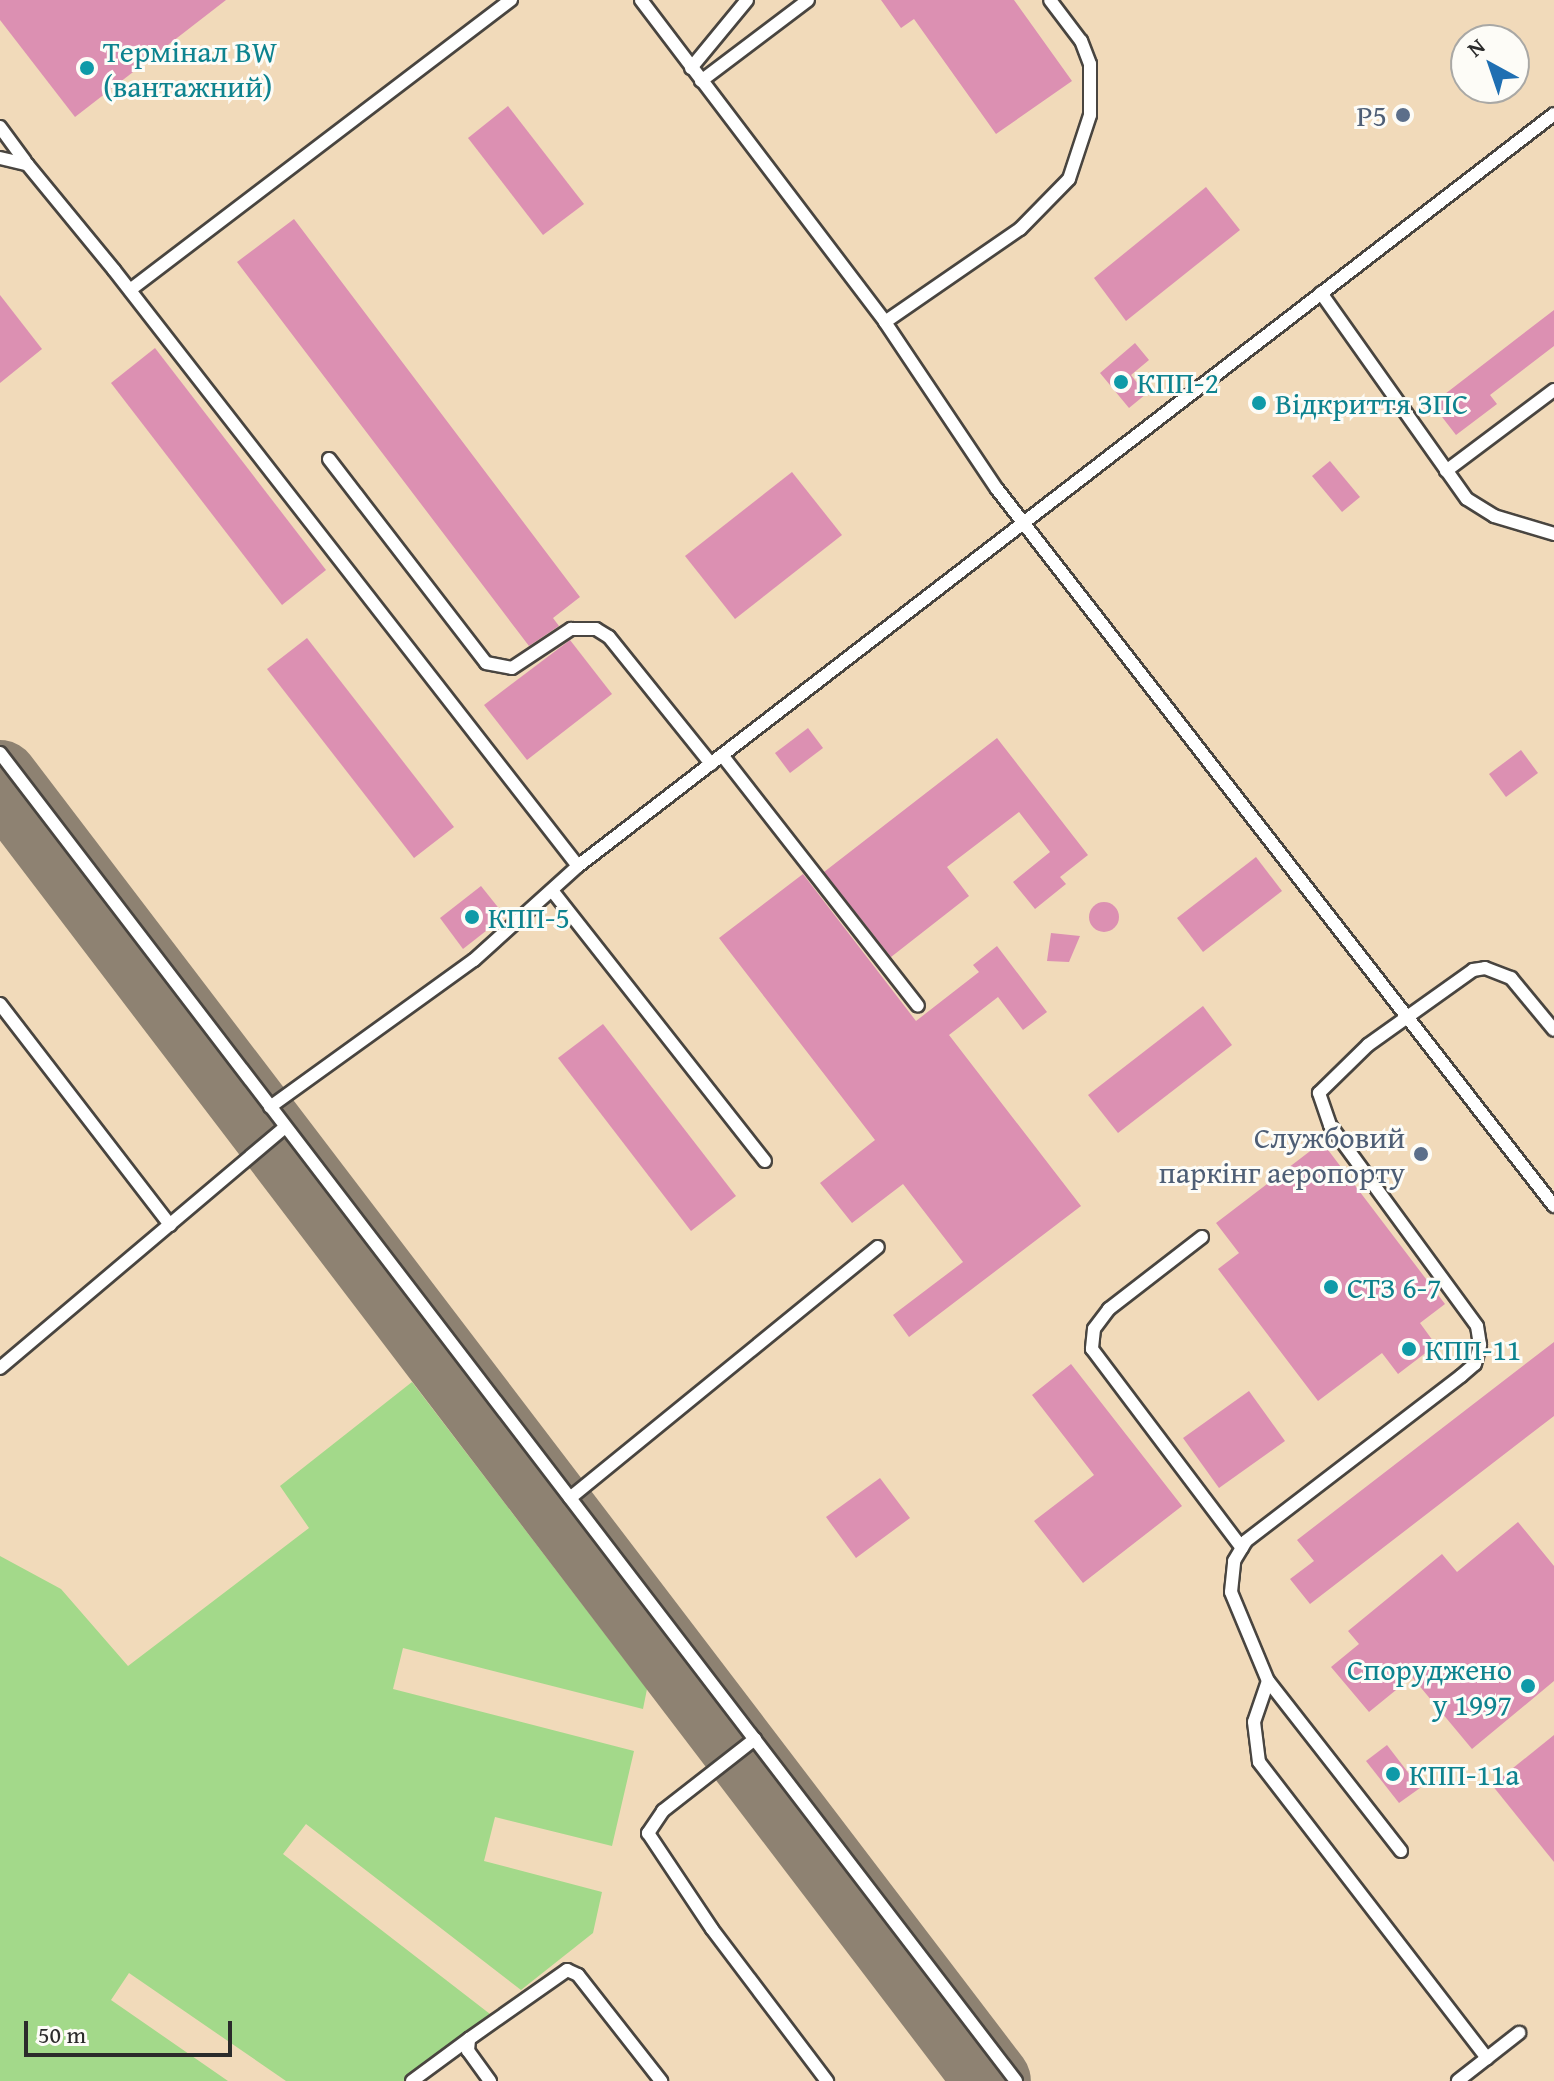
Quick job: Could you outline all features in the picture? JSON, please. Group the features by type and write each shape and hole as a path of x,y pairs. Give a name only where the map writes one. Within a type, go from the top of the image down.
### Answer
{"lane":[{"path":"130,290 511,0"},
{"path":"641,0 885,322 1023,522 1554,1206"},
{"path":"691,68 747,0"},
{"path":"701,81 808,0"},
{"path":"885,322 1020,229 1069,179 1090,115 1090,64 1081,41 1050,0"},
{"path":"270,1107 474,960 554,893 578,866 1554,114"},
{"path":"0,127 578,866"},
{"path":"0,158 27,164"},
{"path":"1321,293 1446,471 1480,509 1554,534"},
{"path":"1446,471 1554,390"},
{"path":"329,459 486,663 512,668 571,629 596,629 609,637 711,764"},
{"path":"0,753 1016,2081"},
{"path":"722,755 918,1006"},
{"path":"554,893 765,1161"},
{"path":"1401,1851 1268,1681 1231,1592 1234,1561 1242,1548 1461,1376 1479,1354 1477,1326 1321,1107 1319,1093 1326,1083 1439,991 1485,968 1511,978 1554,1030"},
{"path":"0,1004 170,1225"},
{"path":"0,1368 285,1127"},
{"path":"1202,1237 1109,1309 1094,1329 1092,1349 1242,1548"},
{"path":"570,1498 878,1247"},
{"path":"1268,1681 1254,1722 1259,1762 1487,2058"},
{"path":"755,1739 663,1811 648,1833 712,1929 827,2081"},
{"path":"412,2081 559,1971 573,1970 661,2081"},
{"path":"1458,2081 1519,2033"},
{"path":"469,2039 468,2051 490,2081"}],"green space":[{"path":"412,1382 647,1689 643,1709 403,1648 393,1689 634,1751 612,1846 495,1817 484,1861 602,1892 593,1933 521,1990 306,1824 283,1854 490,2014 406,2081 286,2081 129,1973 111,2000 228,2081 0,2081 0,1556 61,1589 128,1666 309,1528 280,1486"}],"building":[{"name":"Термінал BW (вантажний)","path":"0,0 226,0 75,117 0,20"},
{"path":"881,0 1014,0 1072,81 996,134 914,19 901,28"},
{"path":"508,106 584,204 543,235 468,138"},
{"path":"1206,187 1240,230 1126,321 1094,278"},
{"path":"294,219 580,597 553,618 559,626 529,646 237,262"},
{"path":"0,295 42,349 0,383"},
{"path":"1554,310 1554,346 1490,395 1497,404 1456,435 1432,404"},
{"name":"КПП-2","path":"1135,343 1149,360 1131,375 1146,394 1129,408 1100,373"},
{"path":"155,348 326,570 282,605 111,383"},
{"path":"1330,461 1360,497 1342,512 1312,476"},
{"path":"792,472 842,535 735,619 685,556"},
{"path":"307,638 454,827 414,858 267,669"},
{"path":"570,640 612,694 527,760 484,705"},
{"path":"808,728 823,748 790,773 775,753"},
{"path":"997,738 1088,855 1060,877 1066,884 1035,909 1013,882 1050,852 1019,812 947,867 969,896 891,957 824,872"},
{"path":"1521,750 1538,773 1506,797 1489,774"},
{"path":"1256,857 1282,891 1203,952 1177,918"},
{"path":"803,874 916,1021 979,972 973,965 997,946 1047,1012 1023,1030 998,997 949,1035 1081,1206 909,1337 893,1315 963,1262 903,1184 852,1223 820,1183 875,1140 719,938"},
{"name":"КПП-5","path":"481,886 505,916 463,949 440,918"},
{"path":"1104,902 1115,906 1119,917 1115,928 1104,932 1093,928 1089,917 1093,906"},
{"path":"1051,933 1080,936 1069,962 1047,961"},
{"path":"1203,1006 1232,1045 1118,1133 1088,1095"},
{"path":"603,1024 736,1196 691,1231 558,1058"},
{"name":"СТЗ 6-7","path":"1322,1142 1445,1304 1420,1323 1436,1345 1398,1374 1382,1353 1318,1401 1218,1269 1239,1253 1216,1223"},
{"path":"1554,1342 1554,1416 1310,1604 1290,1579 1314,1561 1297,1540"},
{"path":"1071,1364 1182,1506 1083,1583 1034,1521 1094,1475 1032,1395"},
{"path":"1249,1391 1285,1441 1219,1488 1183,1438"},
{"path":"880,1478 910,1518 856,1558 826,1517"},
{"path":"1518,1522 1554,1566 1554,1681 1472,1749 1412,1677 1369,1712 1331,1667 1359,1644 1348,1631 1442,1554 1457,1572"},
{"path":"1554,1735 1554,1862 1492,1785"},
{"name":"КПП-11а","path":"1387,1745 1420,1788 1399,1803 1366,1761"}],"taxiway":[{"path":"0,778 993,2081"}],"place":[{"name":"Термінал BW (вантажний)","path":"87,68"},
{"name":"P5","path":"1403,115"},
{"name":"КПП-2","path":"1121,382"},
{"name":"Відкриття ЗПС","path":"1259,403"},
{"name":"КПП-5","path":"472,917"},
{"name":"Службовий паркінг аеропорту","path":"1421,1154"},
{"name":"СТЗ 6-7","path":"1331,1287"},
{"name":"КПП-11","path":"1409,1349"},
{"name":"Споруджено у 1997","path":"1528,1686"},
{"name":"КПП-11а","path":"1393,1774"}]}
